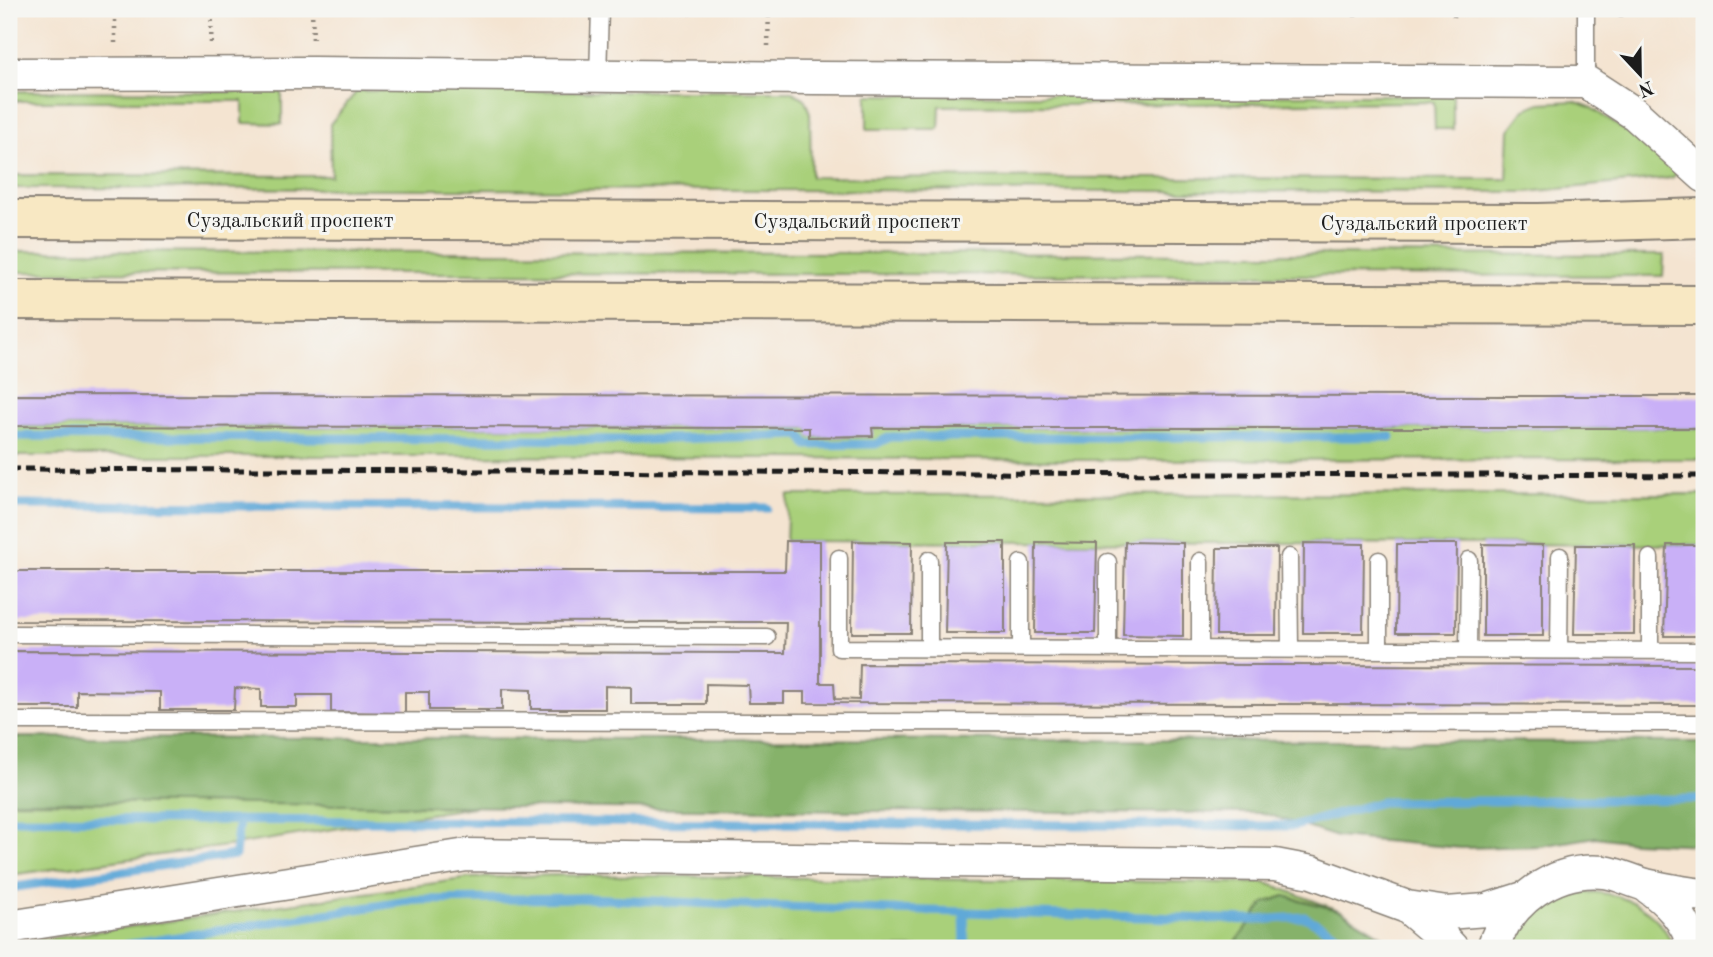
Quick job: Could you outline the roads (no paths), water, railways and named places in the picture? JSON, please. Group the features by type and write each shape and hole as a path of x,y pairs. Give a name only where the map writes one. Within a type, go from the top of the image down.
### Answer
{"main road":[{"name":"Суздальский проспект","path":"9,219 1539,223 1704,218"},
{"path":"9,300 1704,305"}],"street":[{"path":"9,74 313,73 1586,82 1635,114 1704,176"},
{"path":"9,927 467,855 1275,865 1312,872 1407,907 1447,913 1486,910 1524,898"},
{"path":"1493,948 1509,915 1524,898 1561,877 1603,872 1644,884 1704,895"},
{"path":"1644,884 1663,898 1680,916 1694,948"},
{"path":"1407,907 1452,948"}],"lane":[{"path":"598,77 600,9"},
{"path":"1586,9 1586,82"},
{"path":"1559,650 1560,556"},
{"path":"1289,557 1290,649"},
{"path":"839,558 839,648 1704,651"},
{"path":"1650,558 1650,651"},
{"path":"929,560 929,648"},
{"path":"1379,560 1379,650"},
{"path":"1468,650 1469,560"},
{"path":"1199,561 1200,649"},
{"path":"1108,562 1108,649"},
{"path":"1021,563 1021,648"},
{"path":"9,634 767,637"},
{"path":"9,721 1704,723"}],"waterway":[{"path":"9,436 635,440 801,435 807,445 876,444 890,437 1391,437"},
{"path":"9,505 767,508"},
{"path":"9,819 1295,826 1381,802 1704,799"},
{"path":"9,888 235,855 239,820"},
{"path":"107,948 415,900 585,898 783,907 1255,920 1305,917 1360,948"},
{"path":"964,912 965,948"}],"railway":[{"path":"9,469 1704,476"}]}
